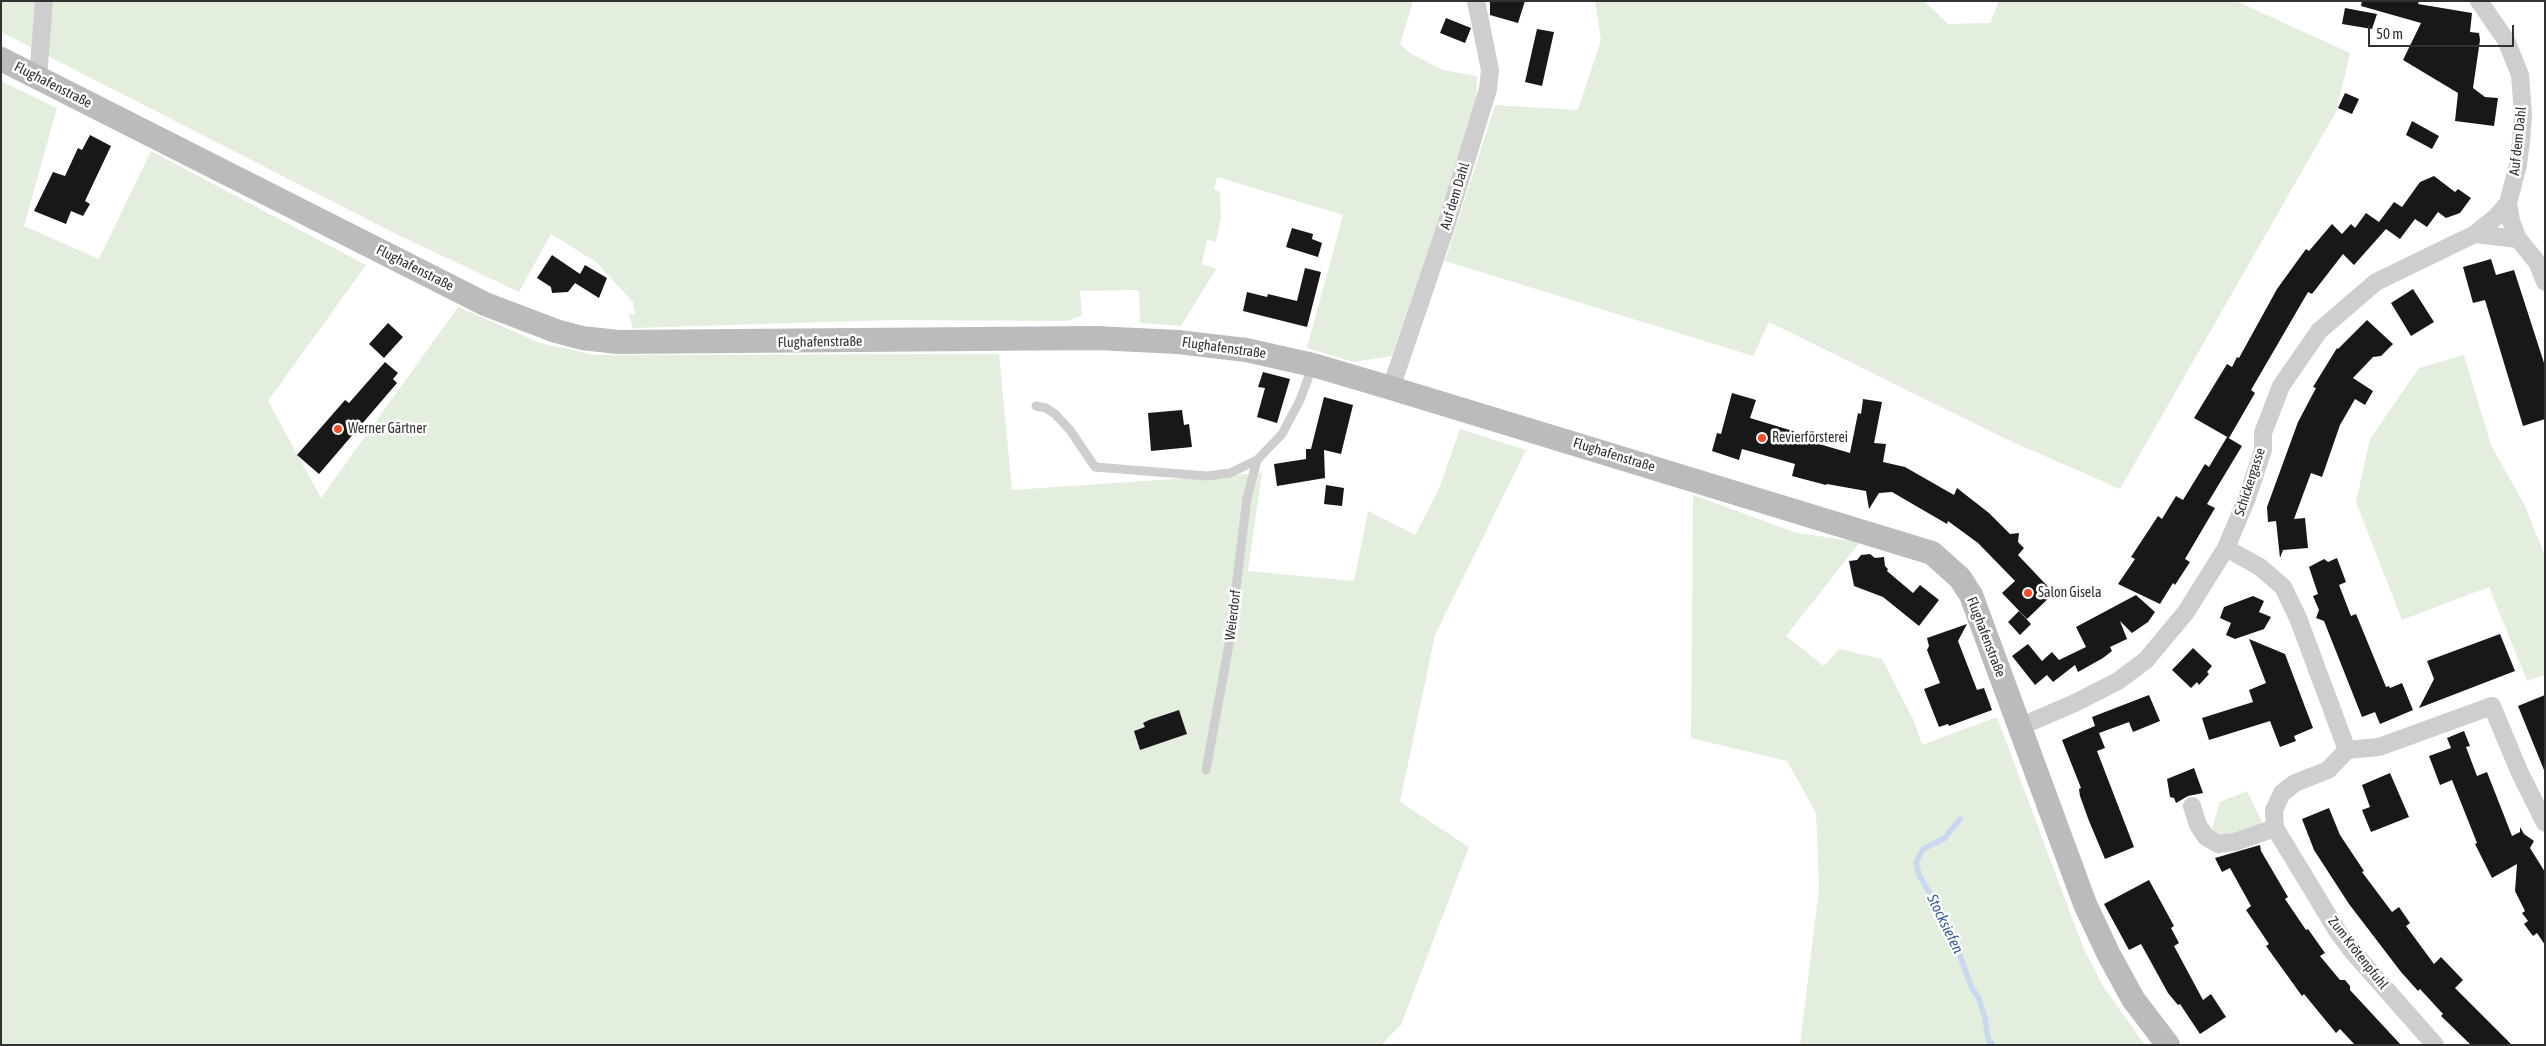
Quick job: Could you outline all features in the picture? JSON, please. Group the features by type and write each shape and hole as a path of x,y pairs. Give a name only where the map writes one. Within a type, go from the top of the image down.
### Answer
{"main road":[{"name":"Flughafenstraße","path":"1,59 485,304 531,324 582,338 618,342 669,344 1121,339 1178,342 1246,350 1313,365 1391,388 1932,553 1960,578 1971,595 2084,904 2129,992 2168,1045"}],"street":[{"path":"38,78 44,1"},
{"name":"Auf dem Dahl","path":"1391,388 1446,226 1488,89 1490,70 1476,1"},
{"name":"Auf dem Dahl","path":"2480,1 2506,40 2520,75 2523,114 2519,157 2508,203 2518,239 2537,262 2545,282"},
{"name":"Schickergasse","path":"2019,726 2075,703 2118,681 2146,660 2186,612 2226,548 2247,498 2263,450 2264,433 2281,386 2319,331 2376,282 2475,234 2496,217 2508,203"},
{"path":"2475,234 2518,239"},
{"path":"2226,548 2260,567 2283,587 2298,618 2347,750"},
{"path":"2192,806 2206,837 2218,844 2236,842 2275,828 2274,810 2282,793 2295,784 2328,770 2347,750 2379,747 2492,706 2519,771 2545,823"},
{"name":"Zum Krötenpfuhl","path":"2275,828 2348,945 2435,1045"}],"lane":[{"name":"Weierdorf","path":"1036,406 1046,408 1056,414 1070,430 1095,467 1207,476 1230,473 1257,460 1282,434 1292,417 1313,365"},
{"name":"Weierdorf","path":"1206,770 1229,645 1247,498 1257,460"}],"green space":[{"path":"1,1 1410,1 1413,2 1400,44 1410,53 1443,70 1477,76 1476,100 1440,217 1392,356 1354,362 1307,348 1343,215 1217,177 1214,189 1220,192 1221,218 1216,242 1207,239 1202,264 1216,269 1181,326 1140,323 1139,290 1080,291 1082,315 1068,321 893,320 633,328 629,314 635,314 633,302 596,262 551,234 519,292 396,234 1,32"},
{"path":"1595,1 1924,1 1948,24 1990,23 1999,1 2236,1 2350,53 2336,112 2120,489 2006,439 1769,322 1753,356 1445,261 1495,105 1578,110 1601,40"},
{"path":"1,81 57,108 24,226 99,259 151,151 366,265 268,401 321,498 458,307 540,343 595,355 999,354 1012,490 1262,473 1248,571 1354,581 1368,511 1415,535 1438,491 1460,429 1526,450 1435,635 1400,802 1469,847 1401,1025 1381,1045 1,1045"},
{"path":"2464,355 2491,445 2525,506 2545,556 2545,675 2527,681 2489,587 2402,620 2356,502 2370,439 2419,368"},
{"path":"1693,495 1797,533 1860,542 1786,636 1824,666 1839,649 1882,659 1914,721 1922,745 1997,717 2083,947 2103,986 2145,1045 1800,1045 1819,888 1816,813 1787,761 1691,738"},
{"path":"2247,791 2264,826 2228,839 2211,832 2220,802"}],"building":[{"path":"1490,1 1525,1 1518,23 1490,15"},
{"path":"2362,1 2419,1 2418,4 2472,13 2470,32 2479,33 2480,40 2473,88 2485,97 2498,98 2494,126 2455,121 2458,93 2403,60 2421,23 2361,6"},
{"path":"2345,8 2377,14 2372,29 2342,24"},
{"path":"1446,18 1471,28 1465,43 1440,33"},
{"path":"1537,29 1554,32 1542,86 1525,82"},
{"path":"2345,93 2359,99 2352,114 2338,108"},
{"path":"2412,121 2439,136 2432,149 2406,135"},
{"path":"90,135 111,146 85,201 90,204 83,216 71,211 66,224 34,211 53,172 65,176 78,148 82,150"},
{"path":"2434,176 2455,192 2458,189 2471,198 2460,213 2446,218 2438,212 2427,227 2415,219 2400,239 2386,229 2354,265 2343,254 2312,294 2308,292 2251,390 2255,393 2229,438 2194,418 2227,364 2232,367 2237,357 2239,358 2277,289 2306,249 2309,251 2332,224 2342,234 2351,224 2355,228 2366,213 2379,222 2394,202 2402,207 2420,182"},
{"path":"1292,228 1313,234 1312,239 1322,243 1318,257 1286,247"},
{"path":"552,255 580,274 585,265 607,278 599,298 575,283 568,292 552,293 551,287 537,278"},
{"path":"2491,259 2496,275 2514,270 2545,366 2545,419 2523,426 2485,300 2473,303 2463,267"},
{"path":"1305,268 1321,272 1307,327 1243,311 1247,292 1267,297 1268,294 1297,301"},
{"path":"2413,289 2434,322 2411,336 2391,303"},
{"path":"2367,320 2393,344 2381,356 2373,357 2353,378 2373,391 2365,405 2355,399 2340,425 2322,477 2311,473 2294,519 2305,518 2308,548 2283,550 2280,558 2276,521 2268,522 2267,507 2298,422 2316,388 2313,387 2337,348"},
{"path":"388,323 403,337 384,358 369,344"},
{"name":"Werner Gärtner","path":"385,362 398,373 393,379 397,383 319,474 297,455 345,400 349,403"},
{"path":"1263,372 1290,379 1277,423 1257,417 1265,388 1258,387"},
{"path":"1732,393 1756,400 1750,418 1803,434 1802,439 1850,453 1858,413 1861,414 1863,399 1882,402 1874,443 1886,444 1883,462 1905,467 1954,495 1957,488 1989,513 2010,534 2019,533 2018,542 2024,548 2018,555 2054,593 2027,619 2002,593 2015,581 1978,543 1948,521 1947,524 1892,492 1879,493 1869,509 1866,491 1826,485 1792,476 1795,464 1742,449 1739,460 1712,451 1717,433 1721,434"},
{"path":"1324,397 1353,405 1341,454 1324,450 1325,478 1277,486 1274,464 1306,459 1306,449 1311,449"},
{"path":"1182,410 1184,425 1189,424 1192,447 1151,451 1148,413"},
{"path":"2227,437 2242,446 2207,504 2215,508 2185,559 2190,562 2175,585 2173,583 2160,604 2118,584 2135,559 2131,557 2158,516 2162,519 2176,496 2183,500 2205,464 2209,467"},
{"path":"1326,485 1344,488 1342,506 1324,504"},
{"path":"1870,554 1875,558 1884,557 1887,571 1913,593 1920,585 1939,600 1919,626 1883,597 1854,586 1849,561 1857,560 1861,555"},
{"path":"2337,558 2346,582 2339,585 2351,616 2356,614 2386,687 2389,686 2390,688 2402,683 2413,710 2380,724 2375,712 2362,717 2324,621 2316,618 2319,610 2313,596 2318,594 2309,567 2324,559 2328,562"},
{"path":"2136,595 2155,612 2148,622 2132,633 2120,621 2127,639 2110,647 2112,651 2078,672 2075,665 2053,682 2047,675 2035,685 2012,656 2028,644 2042,661 2052,652 2059,660 2086,647 2076,627"},
{"path":"2253,596 2264,601 2259,612 2271,617 2264,629 2235,639 2226,635 2231,623 2220,618 2224,607"},
{"path":"2019,611 2031,624 2020,635 2008,622"},
{"path":"1967,624 1958,641 1977,690 1984,688 1992,710 1949,726 1948,724 1939,727 1924,689 1940,683 1927,650 1929,646 1927,638"},
{"path":"2500,634 2515,671 2419,708 2434,679 2427,661"},
{"path":"2249,639 2285,654 2313,728 2294,736 2296,741 2280,747 2270,721 2209,740 2202,718 2253,702 2249,690 2266,683"},
{"path":"2193,648 2212,666 2207,672 2209,674 2199,685 2197,682 2191,688 2172,670"},
{"path":"2149,695 2160,721 2133,732 2129,722 2099,733 2105,748 2097,751 2134,847 2105,859 2089,821 2080,796 2079,789 2081,788 2062,740 2095,726 2092,717"},
{"path":"2545,695 2545,770 2544,770 2518,706"},
{"path":"1179,710 1187,734 1140,750 1134,731 1145,727 1143,723 1149,720"},
{"path":"2464,731 2470,746 2466,747 2477,776 2487,772 2512,836 2520,832 2520,827 2524,834 2534,841 2530,848 2545,872 2545,945 2537,933 2533,936 2524,924 2528,921 2522,913 2525,911 2515,891 2517,864 2492,878 2475,844 2477,843 2452,780 2440,785 2429,756 2451,748 2447,738"},
{"path":"2194,768 2203,793 2188,796 2176,803 2174,798 2170,797 2167,779"},
{"path":"2390,773 2409,817 2371,832 2362,810 2370,807 2362,785"},
{"path":"2329,808 2340,835 2364,871 2362,872 2392,912 2399,907 2410,923 2406,926 2434,964 2441,957 2463,980 2455,988 2512,1045 2471,1045 2441,1016 2443,1014 2420,989 2418,991 2401,972 2349,904 2314,850 2302,819"},
{"path":"2260,845 2261,851 2288,897 2285,899 2306,930 2308,929 2325,953 2320,956 2340,980 2345,980 2350,986 2350,990 2401,1045 2355,1045 2340,1029 2336,1033 2304,994 2302,996 2266,946 2269,944 2246,910 2251,906 2230,868 2222,872 2215,858"},
{"path":"2149,880 2174,926 2171,928 2179,943 2174,946 2203,1000 2211,994 2226,1017 2200,1034 2180,1004 2178,1005 2168,993 2141,944 2129,950 2104,904"}],"waterway":[{"name":"Stocksiefen","path":"1960,819 1945,838 1923,849 1916,863 1919,875 1949,926 1971,986 1979,999 1985,1018 1988,1039 1993,1045"}],"place":[{"name":"Werner Gärtner","path":"338,429"},
{"name":"Revierförsterei","path":"1762,438"},
{"name":"Salon Gisela","path":"2028,593"}]}
